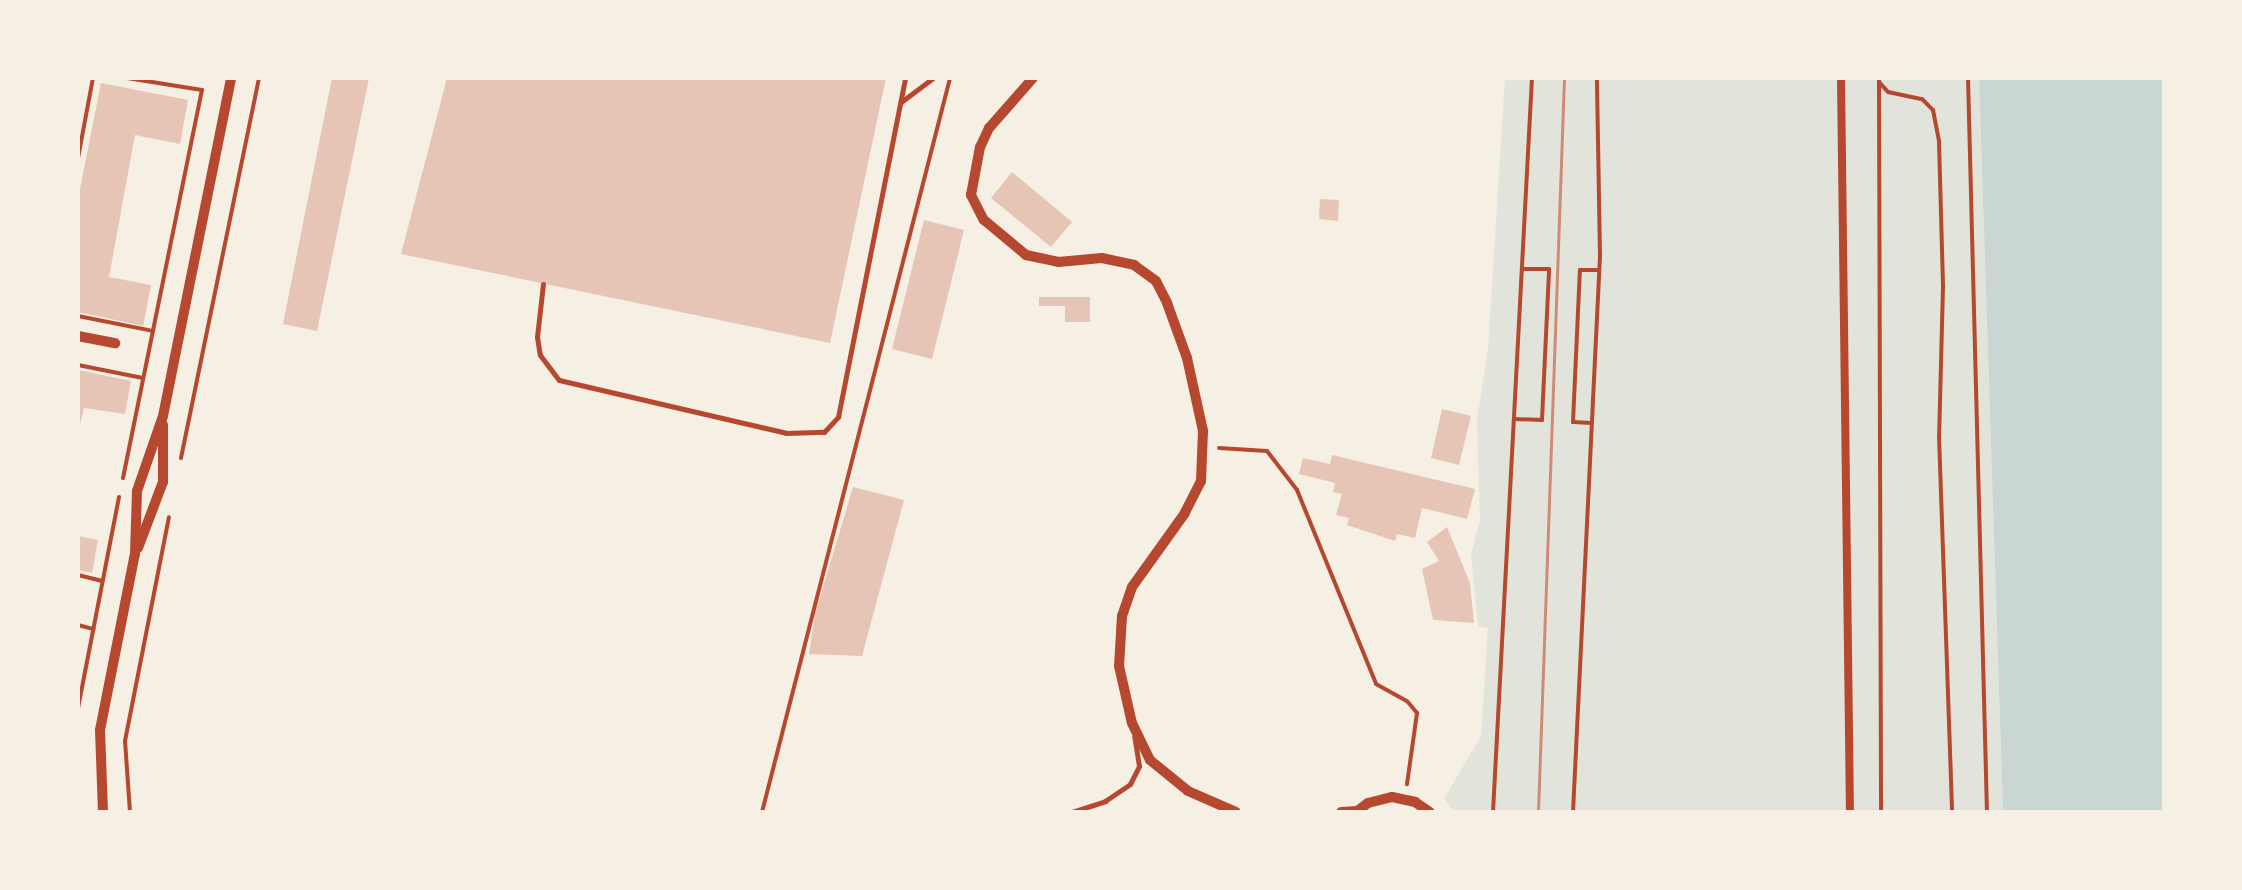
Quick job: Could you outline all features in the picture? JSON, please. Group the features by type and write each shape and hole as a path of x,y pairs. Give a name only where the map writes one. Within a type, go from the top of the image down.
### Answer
{"street":[{"path":"103,812 100,730 135,554 138,482 163,416 232,78"},
{"path":"1033,78 988,128 970,183 975,206 1001,238 1026,255 1058,262 1102,258 1141,268 1156,281 1176,326 1204,447 1201,480 1192,502 1141,570 1122,616 1119,666 1132,724 1150,760 1168,778 1236,812"},
{"path":"1841,78 1850,812"},
{"path":"78,336 114,343"},
{"path":"135,554 164,482 163,416"},
{"path":"1341,812 1357,812 1377,799 1404,798 1430,812"}],"lane":[{"path":"544,284 537,337 540,355 559,380 786,433 824,432 838,417 905,78"},
{"path":"899,104 933,78"},
{"path":"1072,812 1118,794 1136,776 1138,757 1132,724"}],"path":[{"path":"78,158 92,78"},
{"path":"123,480 202,90 127,78"},
{"path":"178,470 260,78"},
{"path":"762,812 950,78"},
{"path":"1493,812 1532,78"},
{"path":"1574,812 1599,270 1597,78"},
{"path":"1968,78 1987,812"},
{"path":"1879,80 1882,812"},
{"path":"1879,80 1888,92 1922,98 1933,110 1938,142 1943,287 1939,436 1952,812"},
{"path":"1514,419 1542,420 1549,269 1524,269"},
{"path":"1592,423 1573,422 1579,289 1580,270 1599,270"},
{"path":"78,316 152,331"},
{"path":"78,364 144,378"},
{"path":"1204,447 1267,451 1297,490 1376,684 1407,701 1418,713 1404,798"},
{"path":"78,708 120,496"},
{"path":"130,812 124,741 170,509"},
{"path":"78,575 103,581"},
{"path":"78,625 93,628"}],"shaded area":[{"path":"1505,78 1979,78 2003,812 1455,812 1444,799 1481,736 1488,628 1478,626 1471,554 1480,520 1477,420 1488,349"},
{"path":"1979,78 2164,78 2164,812 2003,812"}],"building":[{"path":"332,78 369,78 317,331 283,324"},
{"path":"447,78 886,78 830,343 401,254"},
{"path":"101,83 188,100 180,144 135,135 109,277 151,285 143,326 78,312 78,199"},
{"path":"1012,172 1072,222 1051,247 991,198"},
{"path":"1320,199 1339,200 1338,221 1319,219"},
{"path":"924,220 964,230 932,359 892,349"},
{"path":"1039,297 1090,297 1090,322 1065,322 1065,306 1039,306"},
{"path":"78,370 131,381 125,414 84,408 78,432"},
{"path":"1442,409 1471,416 1459,465 1431,458"},
{"path":"1332,455 1475,489 1467,519 1422,508 1415,538 1397,534 1395,541 1347,525 1349,518 1336,515 1342,494 1333,492 1335,483 1299,474 1303,458 1330,464"},
{"path":"853,487 904,500 862,656 809,654 815,614"},
{"path":"1447,527 1470,583 1474,623 1433,620 1422,569 1439,561 1427,542"},
{"path":"78,536 98,540 92,573 78,570"}],"tram line":[{"path":"1538,812 1564,78"}]}
